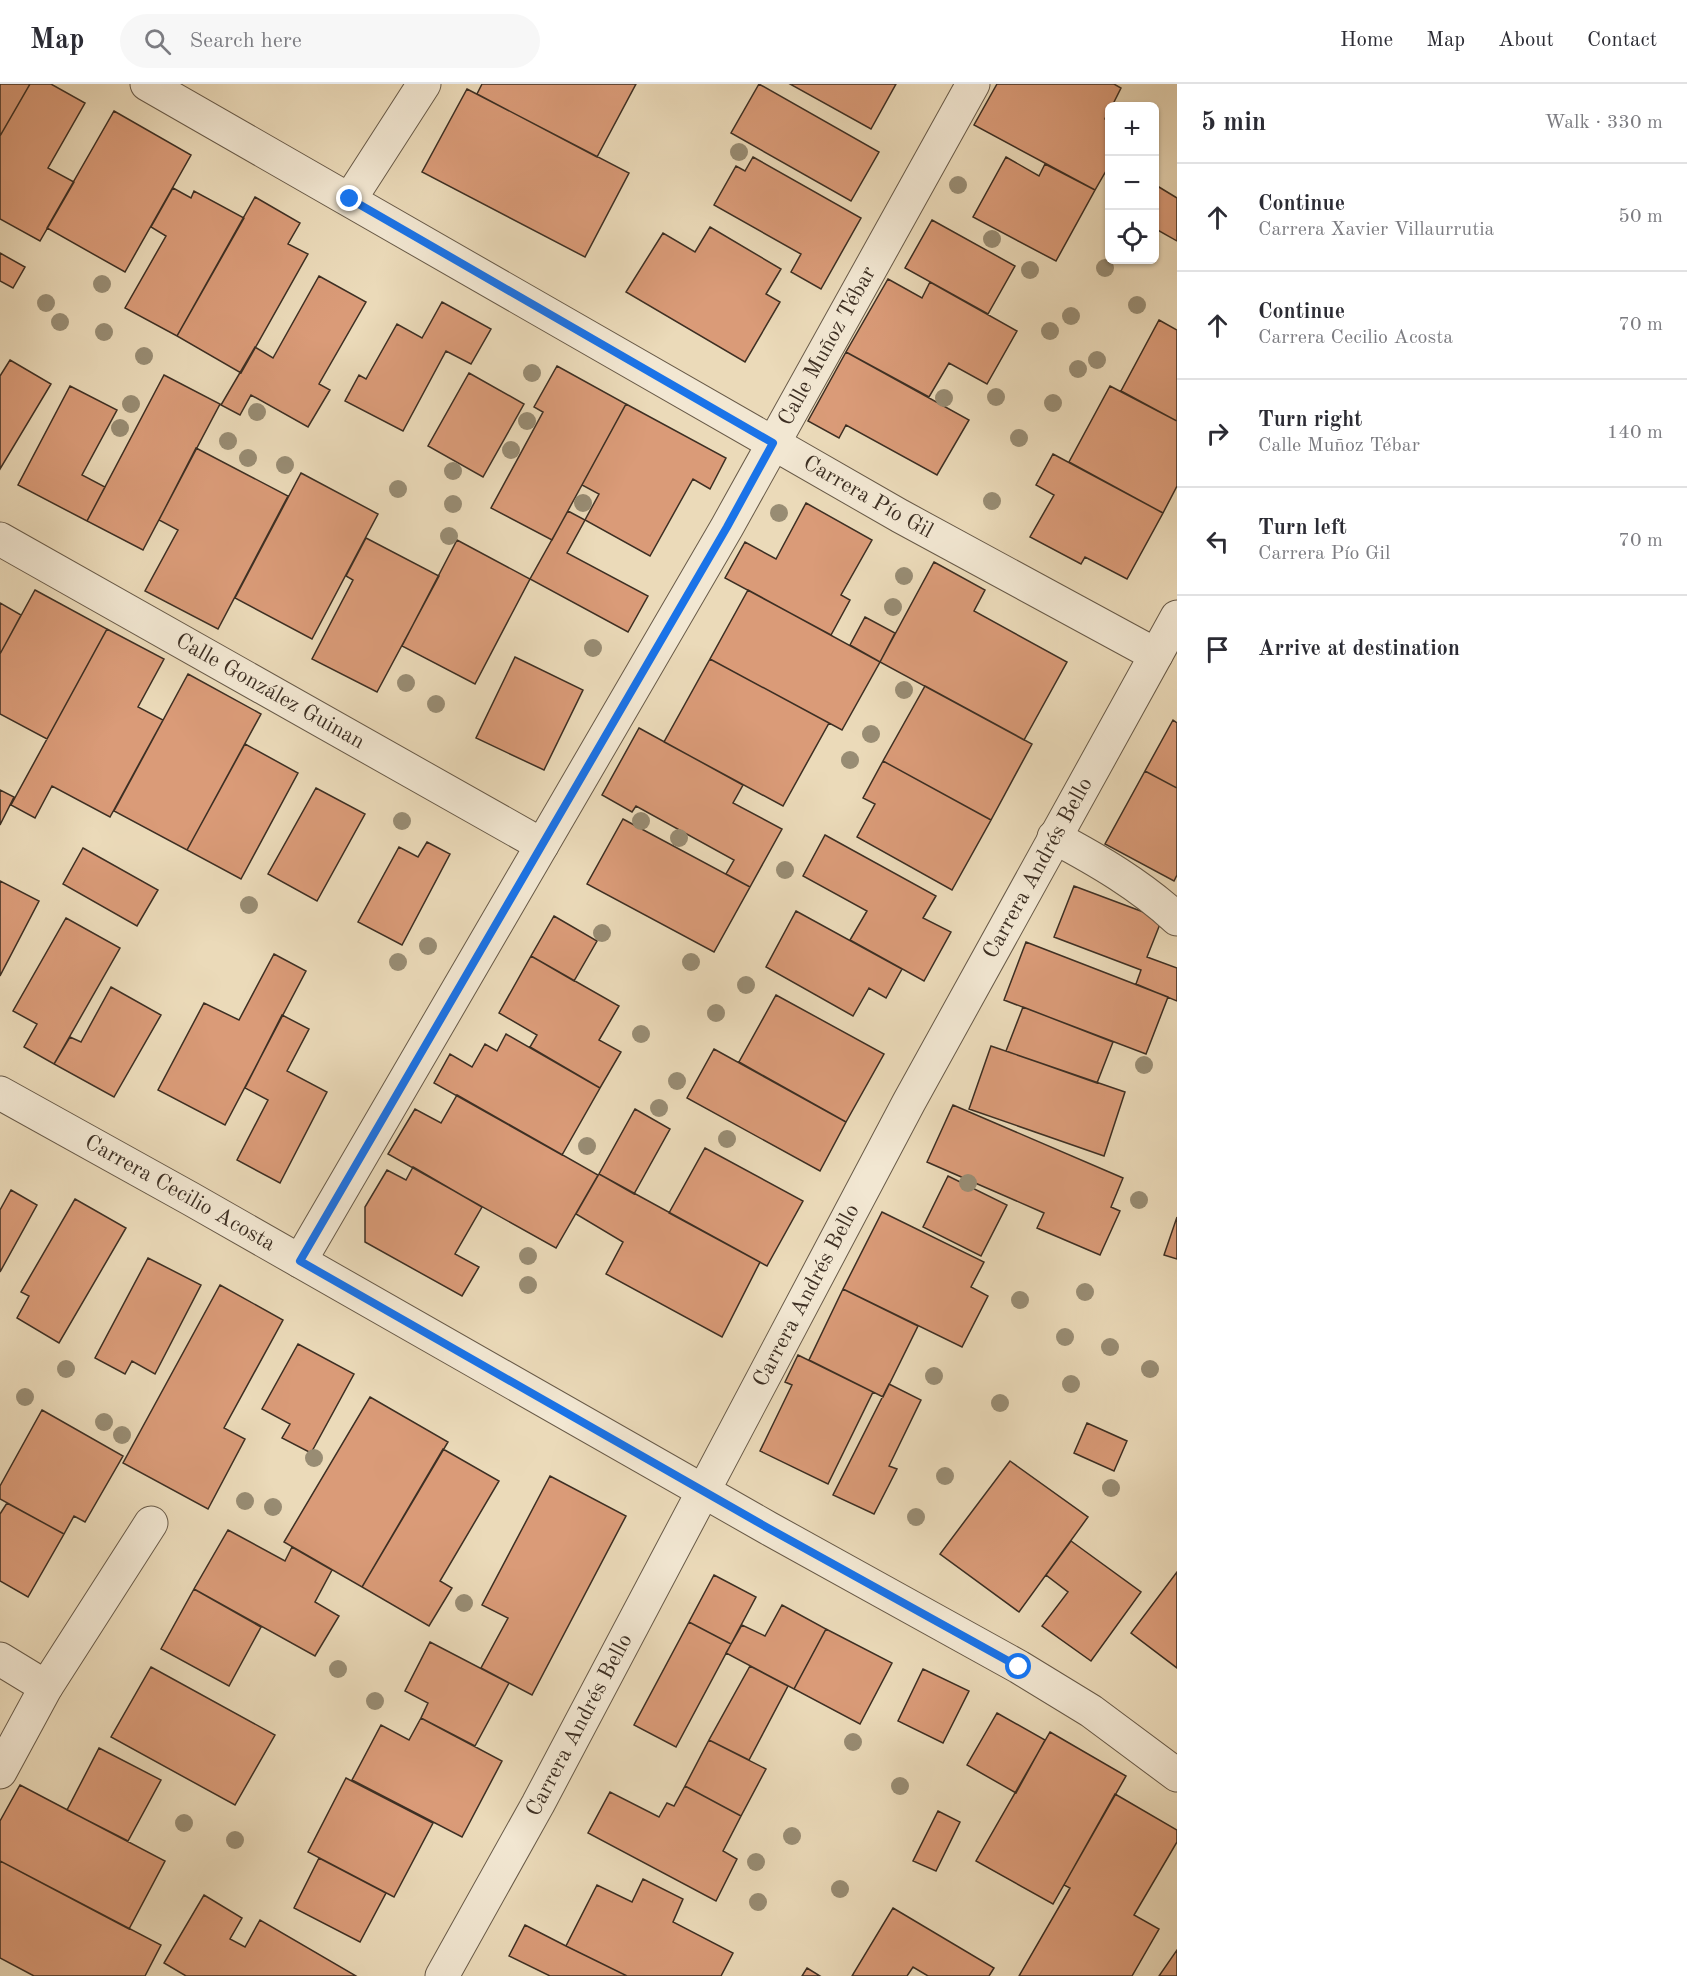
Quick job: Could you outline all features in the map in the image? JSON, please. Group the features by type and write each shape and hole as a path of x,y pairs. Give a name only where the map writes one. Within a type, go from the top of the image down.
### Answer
{"street":[{"name":"Carrera Pío Gil","path":"147,84 900,516 1156,655"},
{"path":"350,199 424,84"},
{"name":"Calle Muñoz Tébar","path":"300,1261 727,527 973,84"},
{"name":"Calle González Guinan","path":"0,539 542,845"},
{"name":"Carrera Andrés Bello","path":"442,1976 538,1804 909,1102 1177,617"},
{"path":"1054,837 1103,863 1151,895 1177,919"},
{"name":"Carrera Cecilio Acosta","path":"0,1093 1019,1667 1090,1711 1177,1775"},
{"path":"0,1772 46,1687 151,1523"},
{"path":"0,1659 46,1687"}],"building":[{"path":"0,84 30,84 0,136"},
{"path":"30,84 51,84 85,103 48,168 74,182 40,241 0,219 0,136"},
{"path":"482,84 636,84 597,157 477,94"},
{"path":"759,84 879,152 851,201 731,133"},
{"path":"790,84 896,84 871,129"},
{"path":"997,84 1114,84 1121,88 1114,102 1105,102 1105,173 1095,190 974,125"},
{"path":"467,89 629,173 585,257 422,172"},
{"path":"114,111 191,155 125,272 47,228"},
{"path":"753,157 861,218 821,289 791,272 801,254 714,205 736,166 745,171"},
{"path":"1006,157 1039,176 1045,164 1095,190 1056,261 973,217"},
{"path":"1159,187 1177,198 1177,241 1159,231"},
{"path":"173,188 191,198 194,191 244,218 177,336 125,308 166,236 151,227"},
{"path":"255,197 300,223 288,244 308,254 241,373 177,336"},
{"path":"932,220 1015,266 988,314 905,268"},
{"path":"710,227 781,269 766,294 780,302 745,362 626,292 663,233 695,252"},
{"path":"0,253 25,267 13,288 0,281"},
{"path":"319,276 366,302 319,384 330,390 308,427 251,395 240,415 221,405 255,347 273,358"},
{"path":"888,279 922,298 930,282 1017,331 987,384 949,363 929,397 846,352"},
{"path":"442,302 491,329 471,364 446,351 403,431 345,401 359,375 366,379 397,324 422,338"},
{"path":"1159,320 1177,330 1177,421 1121,391"},
{"path":"846,352 969,420 937,475 846,425 839,438 808,421"},
{"path":"10,360 51,384 0,469 0,376"},
{"path":"557,366 626,404 552,540 491,508 543,412 534,407"},
{"path":"469,373 524,404 483,477 428,446"},
{"path":"164,375 220,404 143,550 87,521"},
{"path":"70,386 117,410 82,475 105,487 87,521 18,485"},
{"path":"1110,386 1177,421 1177,486 1163,513 1069,462"},
{"path":"626,404 726,458 710,489 693,479 650,556 585,520 599,494 582,485"},
{"path":"196,448 288,496 218,629 145,591 178,530 159,520"},
{"path":"1053,454 1163,513 1127,579 1085,557 1081,564 1030,537 1054,495 1036,485"},
{"path":"301,473 378,514 312,639 235,598"},
{"path":"806,503 872,540 841,595 850,600 831,635 725,578 745,542 776,559"},
{"path":"568,511 585,520 567,553 648,596 628,632 530,579"},
{"path":"366,538 439,576 377,692 312,659 353,580 346,576"},
{"path":"457,540 530,579 475,684 402,646"},
{"path":"934,562 985,590 974,611 1067,662 1024,740 880,662"},
{"path":"35,590 107,629 47,739 0,714 0,654"},
{"path":"748,590 880,662 842,730 710,659"},
{"path":"0,603 21,615 0,654"},
{"path":"865,617 895,633 880,662 850,645"},
{"path":"107,629 164,659 138,707 163,720 110,817 52,786 35,818 11,805"},
{"path":"515,657 583,690 544,770 476,738"},
{"path":"710,659 829,723 783,806 664,742"},
{"path":"188,674 261,714 187,850 114,811"},
{"path":"925,686 1032,744 991,820 883,761"},
{"path":"1173,720 1177,723 1177,788 1145,771"},
{"path":"639,728 743,785 733,803 782,829 750,887 726,874 734,860 636,806 632,812 602,795"},
{"path":"245,744 298,773 241,879 187,850"},
{"path":"883,761 991,820 952,890 857,837 875,804 863,798"},
{"path":"1145,771 1177,788 1177,875 1174,881 1105,844"},
{"path":"316,788 365,814 317,901 268,874"},
{"path":"0,790 14,797 0,825"},
{"path":"623,819 750,887 714,952 587,884"},
{"path":"825,835 936,896 923,918 951,932 924,981 850,940 867,911 803,876"},
{"path":"427,842 450,854 402,945 358,922 399,847 418,857"},
{"path":"83,848 158,890 137,926 63,884"},
{"path":"0,881 39,901 0,976"},
{"path":"1074,886 1162,919 1147,957 1177,968 1177,1001 1136,984 1141,970 1054,937"},
{"path":"796,911 902,969 886,998 869,988 853,1016 766,967"},
{"path":"554,916 597,941 574,981 531,956"},
{"path":"66,918 120,948 54,1064 24,1047 37,1024 13,1011"},
{"path":"1026,942 1168,997 1146,1054 1004,1000"},
{"path":"274,954 306,971 225,1125 158,1090 204,1003 239,1020"},
{"path":"531,956 619,1006 599,1040 621,1052 600,1088 530,1047 537,1035 499,1013"},
{"path":"111,987 161,1015 114,1097 54,1064 70,1037 81,1042"},
{"path":"776,995 884,1054 846,1122 739,1062"},
{"path":"1023,1007 1113,1042 1097,1083 1006,1051"},
{"path":"282,1015 309,1029 287,1071 327,1092 280,1183 237,1160 268,1100 245,1088"},
{"path":"506,1034 600,1088 562,1155 434,1083 450,1054 472,1067 485,1044 497,1051"},
{"path":"991,1046 1125,1092 1104,1156 969,1109"},
{"path":"714,1049 846,1122 820,1171 687,1098"},
{"path":"457,1095 598,1175 556,1248 388,1154 415,1109 441,1123"},
{"path":"953,1105 1123,1178 1111,1207 1120,1211 1100,1255 1037,1228 1044,1213 927,1162"},
{"path":"635,1109 670,1129 634,1194 599,1174"},
{"path":"705,1148 803,1201 767,1266 669,1213"},
{"path":"413,1167 482,1207 455,1254 479,1267 462,1296 365,1242 365,1207 387,1170 406,1180"},
{"path":"599,1174 760,1262 722,1337 606,1274 623,1242 576,1214"},
{"path":"948,1176 1007,1205 981,1256 923,1227"},
{"path":"11,1190 37,1205 0,1272 0,1210"},
{"path":"75,1199 126,1228 59,1343 17,1318 29,1296 21,1292"},
{"path":"882,1212 984,1262 971,1287 988,1296 962,1347 843,1289"},
{"path":"1177,1217 1177,1259 1164,1255"},
{"path":"148,1258 201,1285 155,1374 132,1361 125,1374 95,1358"},
{"path":"220,1285 283,1320 224,1428 245,1439 208,1509 123,1463"},
{"path":"843,1289 918,1326 883,1397 809,1360"},
{"path":"298,1344 354,1374 311,1453 282,1438 290,1424 262,1409"},
{"path":"798,1355 873,1392 828,1484 760,1451 792,1385 785,1382"},
{"path":"889,1384 921,1400 889,1466 897,1469 874,1514 833,1495"},
{"path":"370,1397 448,1442 362,1587 284,1542"},
{"path":"42,1410 123,1456 85,1522 74,1516 64,1534 0,1499 0,1486"},
{"path":"1087,1423 1127,1441 1114,1471 1074,1453"},
{"path":"443,1449 499,1481 440,1581 452,1588 429,1626 362,1587"},
{"path":"1010,1461 1088,1517 1019,1612 940,1554"},
{"path":"550,1476 626,1516 532,1695 481,1668 508,1618 482,1605"},
{"path":"7,1503 64,1534 28,1597 0,1581 0,1514"},
{"path":"228,1530 285,1561 292,1547 332,1570 315,1602 339,1616 315,1656 194,1589"},
{"path":"1071,1541 1141,1592 1091,1661 1042,1626 1068,1592 1046,1575"},
{"path":"1177,1572 1177,1668 1131,1633"},
{"path":"714,1575 756,1597 731,1644 689,1622"},
{"path":"194,1589 261,1627 229,1686 161,1649"},
{"path":"782,1605 826,1629 794,1689 726,1653 742,1625 765,1636"},
{"path":"689,1622 731,1644 676,1747 634,1725"},
{"path":"826,1629 892,1663 860,1724 794,1689"},
{"path":"430,1642 509,1683 475,1746 421,1718 428,1703 405,1691"},
{"path":"750,1666 788,1686 749,1760 709,1740"},
{"path":"151,1667 275,1735 235,1805 111,1737"},
{"path":"923,1669 969,1691 943,1743 898,1721"},
{"path":"997,1713 1045,1740 1016,1793 967,1765"},
{"path":"421,1718 502,1761 462,1837 352,1780 381,1725 409,1740"},
{"path":"1050,1732 1126,1776 1053,1904 976,1861"},
{"path":"709,1740 766,1769 741,1816 685,1786"},
{"path":"99,1748 161,1780 128,1841 67,1810"},
{"path":"346,1778 433,1823 394,1897 308,1852"},
{"path":"20,1785 165,1861 129,1929 0,1861 0,1821"},
{"path":"685,1786 741,1816 723,1851 737,1859 716,1901 588,1833 610,1792 659,1817 667,1803 674,1806"},
{"path":"1115,1794 1177,1830 1177,1842 1134,1915 1159,1929 1132,1976 1019,1976 1070,1888 1064,1885"},
{"path":"938,1811 960,1822 936,1871 913,1861"},
{"path":"319,1858 386,1893 360,1942 294,1908"},
{"path":"0,1861 161,1945 145,1976 34,1976 0,1958"},
{"path":"643,1879 683,1899 673,1922 733,1953 721,1976 627,1976 566,1946 597,1885 632,1902"},
{"path":"204,1895 242,1918 230,1939 245,1947 260,1920 356,1976 186,1976 164,1963"},
{"path":"893,1908 994,1968 989,1976 928,1976 913,1967 907,1976 852,1976"},
{"path":"525,1925 627,1976 550,1976 509,1956"},
{"path":"1177,1950 1177,1976 1159,1976"},
{"path":"807,1968 820,1976 802,1976"}],"route":[{"path":"350,199 773,443 727,527 300,1261 768,1528 1019,1667"}]}
